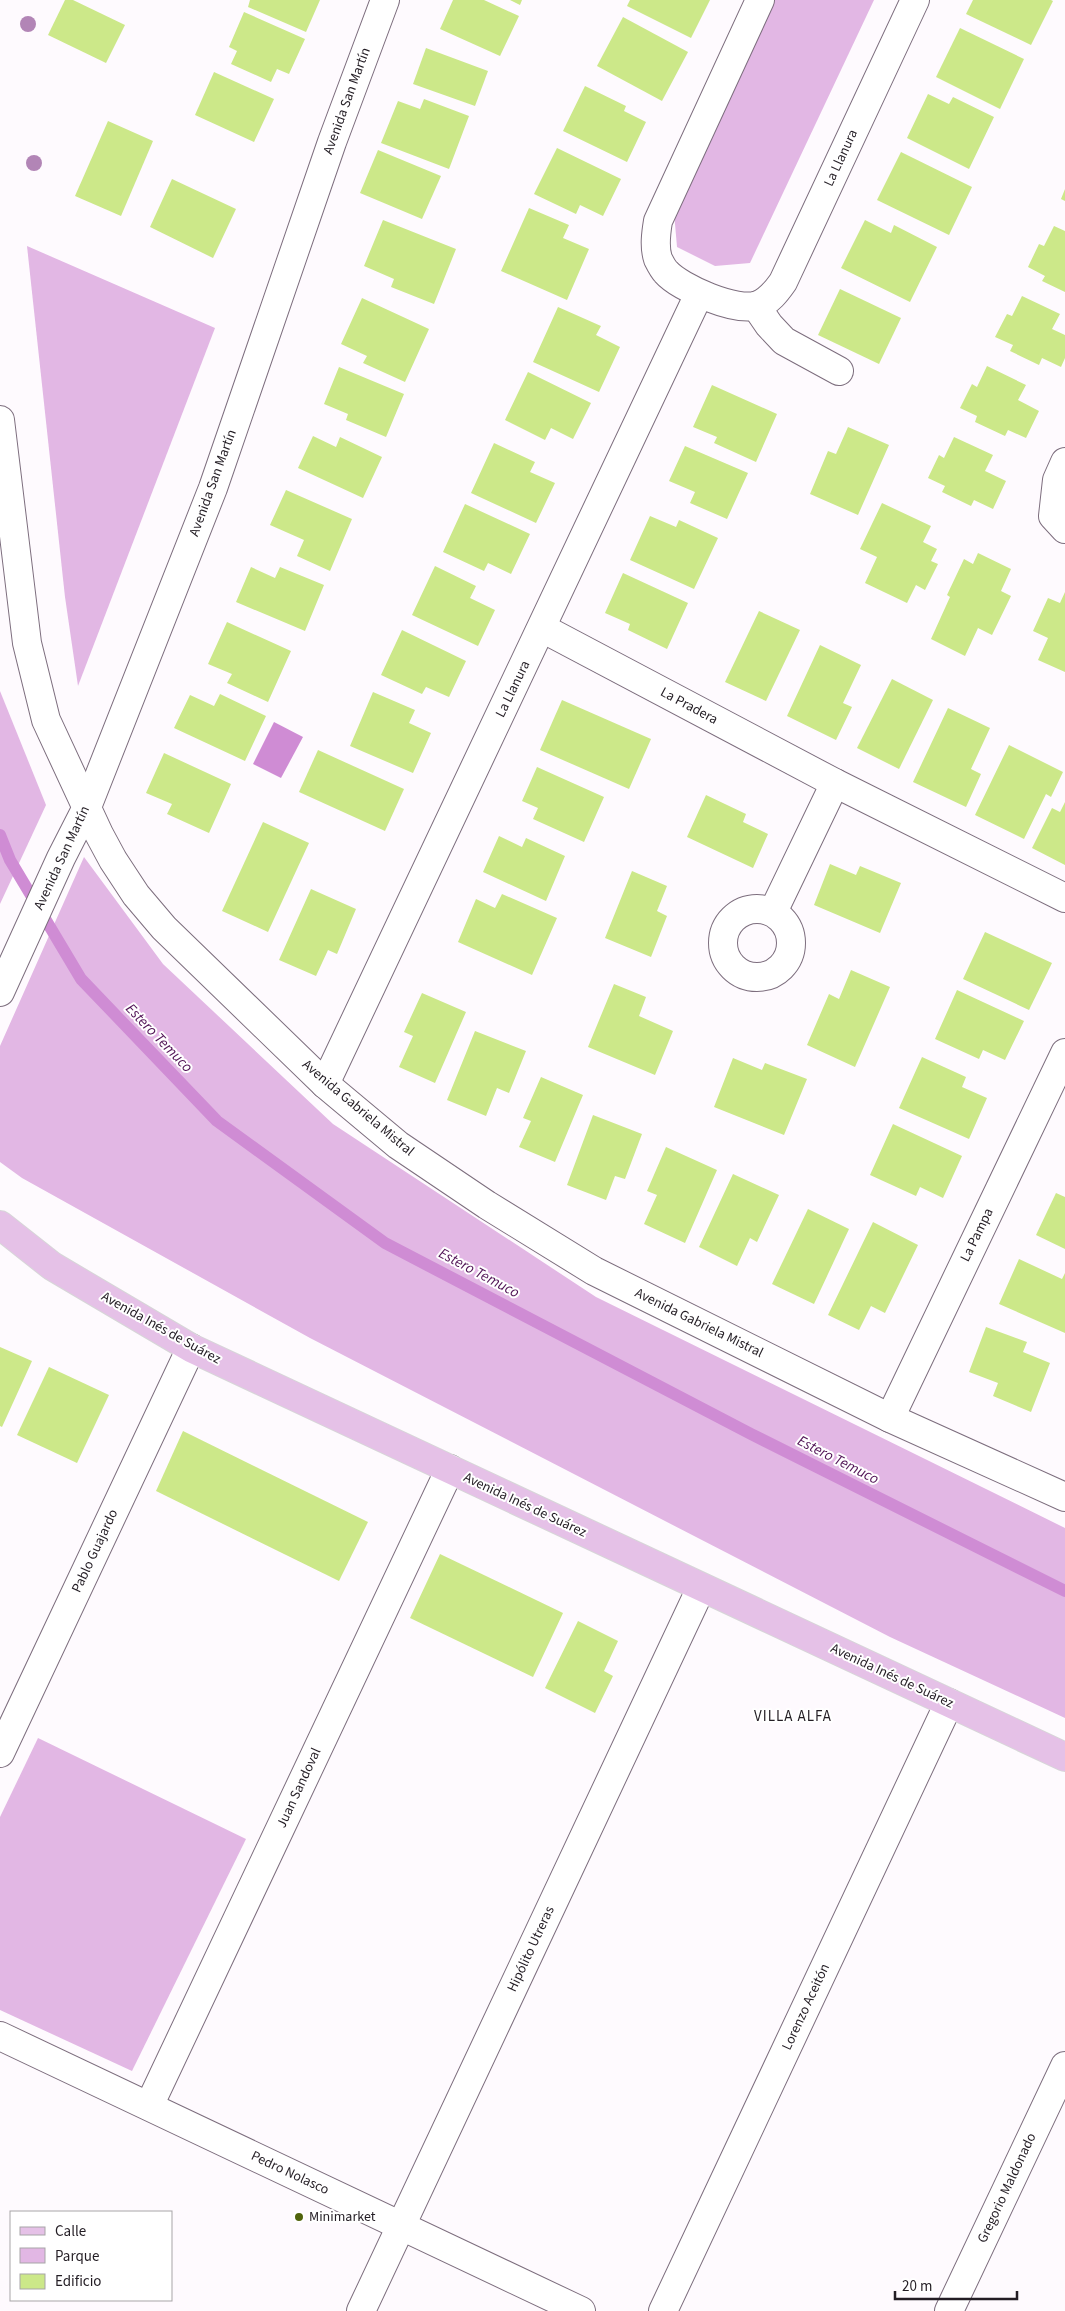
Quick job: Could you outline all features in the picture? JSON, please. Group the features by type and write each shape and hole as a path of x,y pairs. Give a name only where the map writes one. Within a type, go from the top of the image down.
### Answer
{"main road":[{"name":"Avenida Inés de Suárez","path":"0,1225 52,1266 191,1348 1065,1757"}],"street":[{"name":"Avenida San Martín","path":"0,992 9,959 86,807 213,488 332,142 385,0"},
{"path":"760,0 658,221 655,240 658,258 666,272 700,294 739,306 756,306 769,325 784,340 839,371"},
{"name":"La Llanura","path":"756,306 771,298 783,282 915,0"},
{"name":"La Llanura","path":"325,1084 700,294"},
{"name":"Avenida Gabriela Mistral","path":"0,420 27,644 46,720 113,860 136,895 153,915 325,1084 398,1145 487,1205 594,1271 890,1418 1065,1497"},
{"path":"1059,522 1057,480 1065,462"},
{"name":"La Pradera","path":"542,628 835,783 1065,898"},
{"path":"773,912 835,783"},
{"name":"La Pampa","path":"890,1418 1065,1053"},
{"name":"Pablo Guajardo","path":"0,1753 191,1348"},
{"name":"Juan Sandoval","path":"149,2106 450,1469"},
{"name":"Hipólito Utreras","path":"361,2311 702,1588"},
{"name":"Lorenzo Aceitón","path":"663,2311 949,1703"},
{"name":"Pedro Nolasco","path":"0,2036 581,2311"},
{"name":"Gregorio Maldonado","path":"949,2311 1065,2066"}],"green space":[{"path":"775,0 874,0 750,263 715,266 677,247 674,212"},
{"path":"27,246 215,328 78,686 65,597"},
{"path":"0,691 46,805 0,904"},
{"path":"84,857 163,964 333,1124 596,1297 1065,1528 1065,1718 890,1637 310,1338 22,1178 0,1162 0,1046"},
{"path":"38,1738 246,1839 132,2071 0,2010 0,1817"}],"shaded area":[{"path":"274,722 303,737 281,778 253,764"}],"building":[{"path":"65,0 73,0 125,25 106,63 48,35"},
{"path":"250,0 320,0 306,32 248,7"},
{"path":"453,0 484,0 519,16 500,56 440,29"},
{"path":"510,0 522,0 520,5"},
{"path":"630,0 710,0 691,38 627,6"},
{"path":"973,0 1053,1 1031,45 966,14"},
{"path":"244,12 305,39 289,74 277,69 271,82 231,64 237,51 229,47"},
{"path":"623,17 688,52 662,101 597,66"},
{"path":"960,28 1024,59 1000,109 936,77"},
{"path":"426,48 488,71 475,106 413,84"},
{"path":"214,72 274,99 254,142 195,115"},
{"path":"585,86 626,106 624,111 646,122 627,162 563,131"},
{"path":"928,94 949,104 953,97 994,117 969,169 907,138"},
{"path":"424,99 469,116 449,169 381,143 398,101 420,109"},
{"path":"108,121 153,141 121,216 75,196"},
{"path":"557,148 621,179 603,216 580,205 576,214 534,194"},
{"path":"378,150 441,176 422,219 360,193"},
{"path":"901,152 972,187 949,235 877,200"},
{"path":"172,179 236,209 213,258 150,227"},
{"path":"1065,189 1065,201 1061,199"},
{"path":"529,208 569,225 563,238 589,249 567,300 501,271"},
{"path":"383,220 456,249 434,304 391,287 394,279 364,266"},
{"path":"865,220 891,233 894,225 937,247 910,302 841,268"},
{"path":"1054,226 1065,231 1065,292 1042,281 1045,276 1028,267 1039,244 1044,246"},
{"path":"840,289 901,318 879,364 818,335"},
{"path":"1022,296 1060,314 1052,329 1065,335 1065,358 1061,367 1042,358 1039,365 1010,351 1013,345 995,337 1007,314 1012,316"},
{"path":"362,298 429,329 405,382 363,363 367,356 341,344"},
{"path":"558,307 601,326 596,335 620,347 599,392 533,362"},
{"path":"987,366 1026,385 1018,400 1039,411 1026,438 1008,430 1005,436 975,422 977,416 960,408 972,384 977,387"},
{"path":"339,367 404,394 386,437 346,420 348,414 324,404"},
{"path":"528,372 591,403 573,439 551,428 545,440 505,420"},
{"path":"712,385 777,414 756,462 714,443 717,437 693,427"},
{"path":"848,427 889,445 858,515 810,494 828,451 836,454"},
{"path":"313,436 336,447 340,437 382,457 363,498 298,468"},
{"path":"954,437 993,455 985,471 1006,481 993,509 974,500 971,506 942,492 945,486 928,478 939,455 944,458"},
{"path":"494,443 535,462 530,472 555,483 536,523 471,493"},
{"path":"685,446 748,473 727,519 690,503 695,492 669,481"},
{"path":"286,490 352,519 330,571 297,556 304,540 270,525"},
{"path":"882,503 931,526 923,542 937,549 931,561 938,564 925,590 916,585 907,603 865,583 877,557 860,549"},
{"path":"465,504 530,534 511,574 488,563 484,571 443,552"},
{"path":"650,516 676,527 679,520 718,538 694,589 630,560"},
{"path":"978,553 1011,569 1001,591 1011,596 992,635 978,628 965,656 931,639 950,597 947,595 964,559 973,564"},
{"path":"435,566 476,586 470,598 495,610 478,646 412,615"},
{"path":"251,567 275,578 280,567 324,585 305,631 236,602"},
{"path":"623,573 688,603 667,649 628,630 630,624 605,613"},
{"path":"1065,592 1065,672 1038,660 1048,638 1033,631 1048,598 1060,603"},
{"path":"759,611 800,630 766,701 725,682"},
{"path":"227,622 291,651 268,702 227,683 232,674 208,664"},
{"path":"402,630 466,661 449,697 426,687 422,694 381,675"},
{"path":"820,645 861,665 843,703 852,707 836,740 787,716"},
{"path":"892,679 933,700 899,769 857,748"},
{"path":"373,692 415,710 409,723 431,733 413,773 350,746"},
{"path":"220,694 266,716 245,761 174,728 190,695 214,706"},
{"path":"562,700 651,739 629,789 540,750"},
{"path":"948,708 990,728 971,769 981,774 966,807 913,782"},
{"path":"1009,745 1063,772 1051,797 1046,794 1024,839 975,815"},
{"path":"318,750 404,789 385,831 299,792"},
{"path":"164,753 231,784 209,833 167,814 172,804 146,793"},
{"path":"537,767 604,797 584,842 533,819 538,808 522,801"},
{"path":"706,795 746,814 743,822 768,834 753,868 687,837"},
{"path":"1065,802 1065,865 1032,848 1052,808 1060,812"},
{"path":"263,822 309,843 268,932 222,911"},
{"path":"499,836 522,847 526,838 565,856 546,901 483,872"},
{"path":"830,864 856,875 860,866 901,883 880,933 814,905"},
{"path":"632,871 667,886 657,911 667,916 651,957 605,938"},
{"path":"311,889 356,909 337,954 328,950 316,976 279,960"},
{"path":"502,894 557,918 532,975 458,942 476,899 495,908"},
{"path":"985,932 1052,963 1029,1010 963,979"},
{"path":"851,970 890,987 855,1067 807,1045 829,994 839,999"},
{"path":"614,984 646,997 639,1016 673,1031 655,1075 588,1047"},
{"path":"957,990 1024,1021 1005,1060 983,1050 979,1059 935,1039"},
{"path":"422,993 466,1012 435,1083 399,1067 413,1036 404,1032"},
{"path":"475,1031 526,1051 509,1093 497,1088 486,1116 447,1100"},
{"path":"922,1057 966,1077 962,1087 987,1098 969,1139 899,1108"},
{"path":"733,1058 762,1070 765,1063 807,1079 784,1135 714,1107"},
{"path":"541,1077 583,1095 555,1162 519,1147 531,1121 523,1118"},
{"path":"593,1115 642,1134 625,1179 615,1176 606,1200 567,1185"},
{"path":"893,1124 962,1156 943,1198 920,1187 916,1196 870,1175"},
{"path":"666,1147 717,1170 685,1243 644,1224 657,1195 647,1191"},
{"path":"733,1174 779,1195 757,1242 750,1238 737,1266 699,1247"},
{"path":"1056,1193 1065,1197 1065,1249 1036,1235"},
{"path":"808,1209 849,1229 814,1304 772,1284"},
{"path":"873,1222 918,1245 885,1313 871,1306 859,1330 828,1315"},
{"path":"1019,1259 1062,1279 1065,1273 1065,1333 999,1304"},
{"path":"986,1327 1027,1342 1023,1352 1050,1363 1031,1412 993,1396 998,1383 969,1372"},
{"path":"0,1347 32,1361 2,1427 0,1426"},
{"path":"49,1367 109,1395 77,1463 17,1435"},
{"path":"183,1431 368,1522 339,1581 156,1491"},
{"path":"440,1554 563,1613 533,1677 410,1618"},
{"path":"578,1621 618,1641 604,1671 613,1676 595,1713 545,1688"}],"waterway":[{"name":"Estero Temuco","path":"0,835 10,860 81,979 217,1121 385,1243 751,1434 1065,1591"}],"place":[{"name":"Minimarket","path":"299,2217"}],"district":[{"name":"VILLA ALFA","path":"793,1716"}]}
